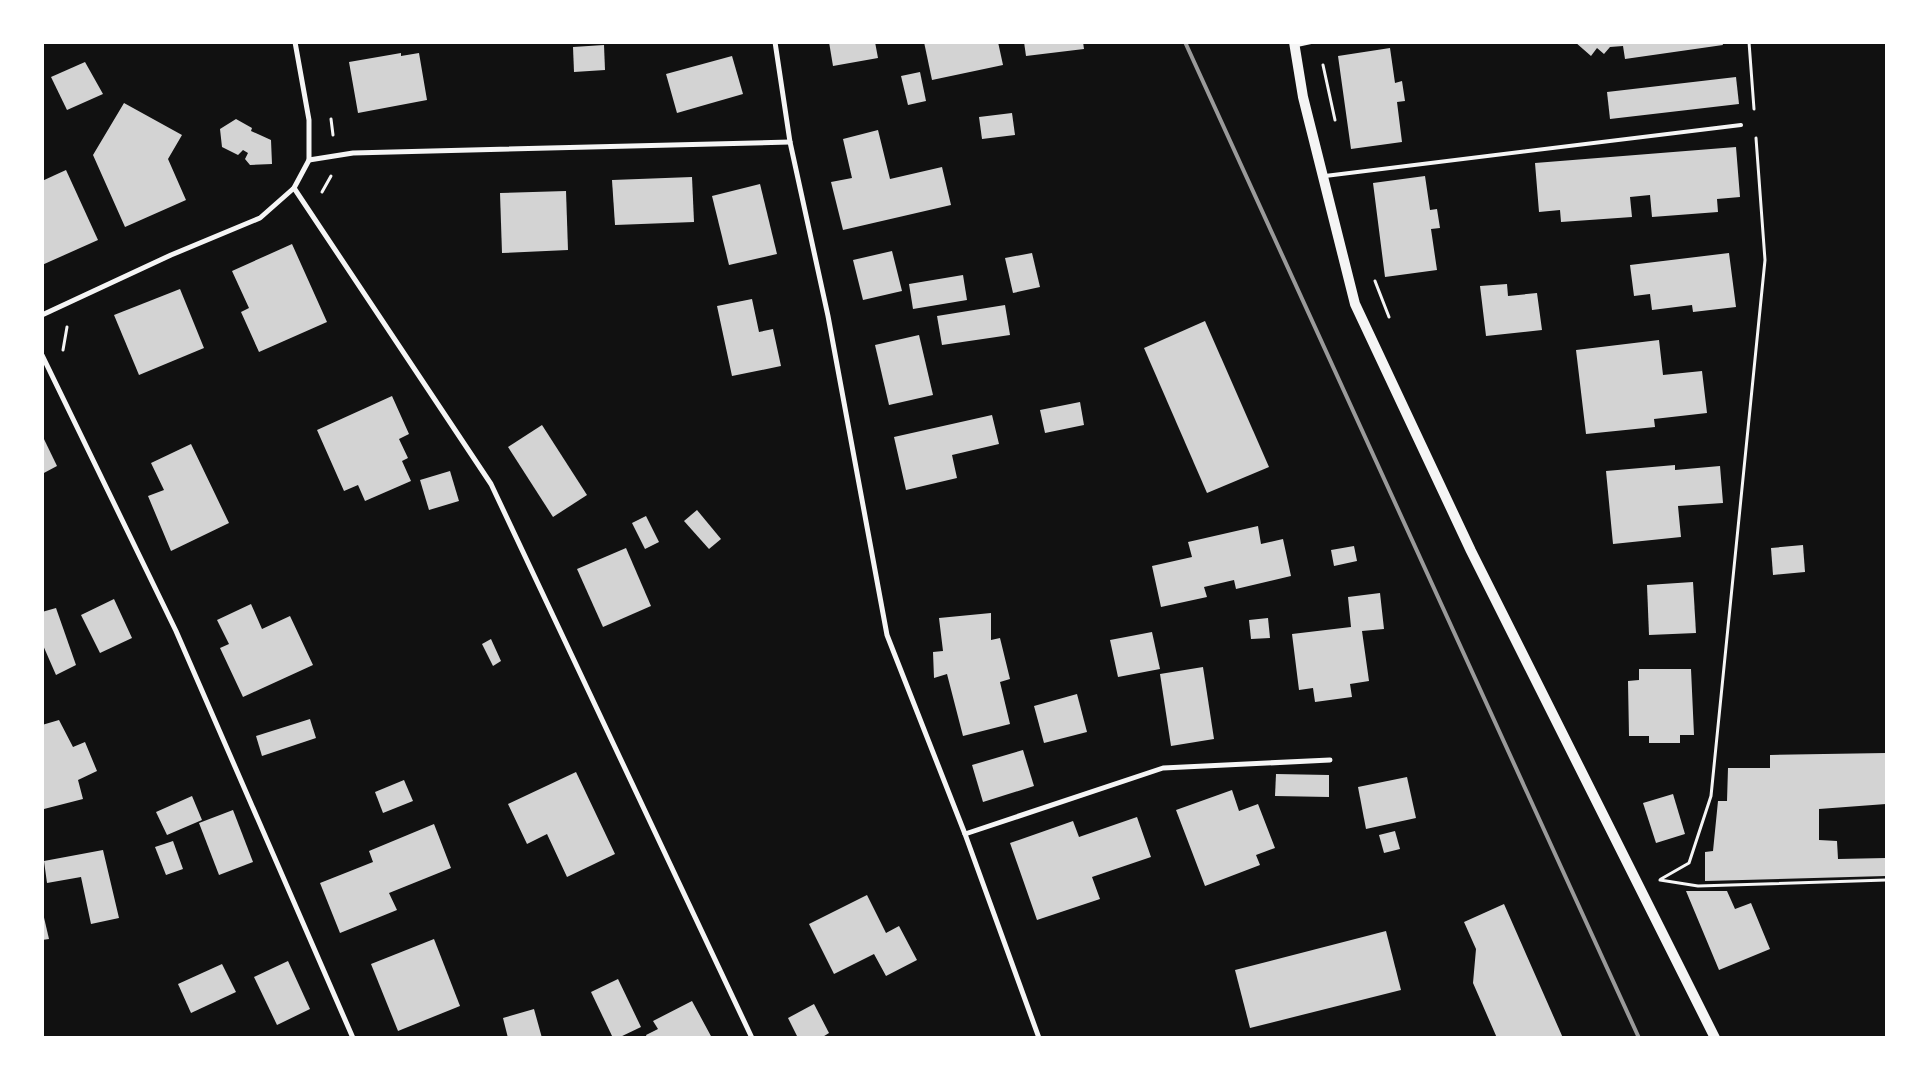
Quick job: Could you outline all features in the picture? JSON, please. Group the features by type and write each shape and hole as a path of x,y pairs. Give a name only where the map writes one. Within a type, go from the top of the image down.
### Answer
{"main road":[{"path":"1294,44 1303,97 1355,304 1471,551 1715,1038"}],"street":[{"path":"42,315 172,255 260,218 294,188 309,160 309,120 295,42"},
{"path":"775,42 790,142 828,316 887,635 965,834 1040,1038"},
{"path":"309,160 353,154 790,142"},
{"path":"294,188 491,484 752,1038"},
{"path":"42,355 176,631 353,1038"},
{"path":"965,834 1163,768 1330,760"}],"lane":[{"path":"1294,44 1311,42"},
{"path":"1322,176 1741,125"}],"path":[{"path":"1749,42 1754,114"},
{"path":"1322,61 1336,126"},
{"path":"1642,890 1689,863 1711,796 1765,260 1756,133"},
{"path":"1374,278 1392,324"},
{"path":"1660,880 1698,886 1886,880"},
{"path":"1660,880 1664,888"}],"building":[{"path":"829,42 875,42 878,58 833,66"},
{"path":"924,42 998,42 1003,65 932,80"},
{"path":"1024,42 1083,42 1084,49 1026,56"},
{"path":"1575,42 1722,42 1723,45 1625,59 1623,46 1610,47 1604,54 1597,48 1591,56"},
{"path":"604,45 605,70 574,72 573,47"},
{"path":"1390,48 1395,83 1402,81 1405,101 1397,102 1402,142 1351,149 1338,56"},
{"path":"401,53 401,56 419,53 427,100 358,113 349,62"},
{"path":"732,56 743,94 677,113 666,74"},
{"path":"85,62 103,94 67,110 51,77"},
{"path":"920,72 926,101 908,105 901,76"},
{"path":"1736,77 1739,104 1610,119 1607,92"},
{"path":"124,103 182,135 168,159 186,200 125,227 93,155"},
{"path":"1012,113 1015,135 982,139 979,117"},
{"path":"236,119 252,128 251,131 271,140 272,164 250,165 245,159 248,153 243,150 238,155 222,147 220,129"},
{"path":"878,130 890,179 942,167 951,205 843,230 831,182 852,178 843,139"},
{"path":"1736,147 1740,197 1717,199 1718,212 1652,217 1650,195 1630,197 1632,217 1561,222 1560,210 1539,212 1535,163"},
{"path":"66,170 98,240 42,265 42,181"},
{"path":"1425,176 1430,210 1437,209 1440,228 1431,229 1437,270 1385,277 1373,183"},
{"path":"692,177 694,222 615,225 612,180"},
{"path":"760,184 777,254 729,265 712,196"},
{"path":"566,191 568,250 502,253 500,193"},
{"path":"292,244 327,322 259,352 241,312 249,308 232,271"},
{"path":"892,251 902,291 863,300 853,260"},
{"path":"1032,253 1040,287 1013,293 1005,258"},
{"path":"1729,253 1736,307 1693,312 1692,305 1652,310 1650,294 1634,296 1630,265"},
{"path":"963,275 967,300 913,309 909,284"},
{"path":"1507,284 1508,296 1537,293 1542,330 1486,336 1480,286"},
{"path":"180,289 204,348 139,375 114,315"},
{"path":"752,299 759,332 773,329 781,366 732,376 717,306"},
{"path":"1005,305 1010,335 942,345 937,316"},
{"path":"1205,321 1269,467 1207,493 1144,348"},
{"path":"919,335 933,395 889,405 875,345"},
{"path":"1659,340 1663,375 1702,371 1707,413 1654,419 1655,427 1586,434 1576,350"},
{"path":"392,396 409,434 399,439 408,458 402,461 411,481 365,501 358,485 344,491 317,430"},
{"path":"1080,402 1084,425 1045,433 1040,410"},
{"path":"992,415 999,444 952,455 957,478 906,490 894,437"},
{"path":"542,425 587,495 553,517 508,447"},
{"path":"42,435 57,466 42,474"},
{"path":"191,444 229,523 171,551 148,496 164,490 151,463"},
{"path":"1675,465 1675,470 1720,466 1723,503 1678,506 1681,537 1613,544 1606,471"},
{"path":"450,471 459,501 429,510 420,480"},
{"path":"697,510 721,539 709,549 684,521"},
{"path":"646,516 659,542 645,549 632,523"},
{"path":"1258,526 1261,544 1283,539 1291,576 1236,589 1234,580 1204,587 1207,597 1161,607 1152,566 1192,557 1188,542"},
{"path":"1803,545 1805,572 1773,575 1771,548"},
{"path":"1354,546 1357,561 1334,566 1331,550"},
{"path":"626,548 651,606 603,627 577,569"},
{"path":"1693,582 1696,633 1649,635 1647,585"},
{"path":"1380,593 1384,629 1362,631 1369,681 1350,684 1352,697 1315,702 1313,688 1299,690 1292,634 1351,627 1348,597"},
{"path":"114,599 132,638 100,653 81,615"},
{"path":"251,604 262,629 290,616 313,665 243,697 220,648 229,644 217,620"},
{"path":"56,608 76,665 56,675 42,643 42,612"},
{"path":"991,613 991,640 1000,638 1010,679 1000,682 1010,724 963,736 947,674 934,678 933,652 943,651 939,618"},
{"path":"1268,618 1270,638 1251,639 1249,620"},
{"path":"1152,632 1160,669 1118,677 1110,640"},
{"path":"491,639 501,661 493,666 482,644"},
{"path":"1203,667 1214,739 1171,746 1160,674"},
{"path":"1639,669 1691,669 1694,735 1680,735 1680,743 1649,743 1649,736 1629,736 1628,681 1639,680"},
{"path":"1077,694 1087,732 1044,743 1034,706"},
{"path":"310,719 316,738 262,756 256,736"},
{"path":"59,720 73,747 85,742 97,771 78,780 83,799 44,809 42,725"},
{"path":"1023,750 1034,786 983,802 972,765"},
{"path":"1886,753 1886,804 1819,809 1819,840 1837,841 1838,859 1886,858 1886,876 1705,881 1705,852 1713,851 1718,801 1727,801 1728,768 1770,768 1770,755"},
{"path":"576,772 615,854 567,877 547,834 527,844 508,804"},
{"path":"1276,774 1329,775 1329,797 1275,796"},
{"path":"1407,777 1416,818 1366,829 1358,787"},
{"path":"404,780 413,801 383,813 375,792"},
{"path":"1232,790 1239,811 1258,804 1275,848 1256,855 1260,865 1205,886 1176,810"},
{"path":"1673,794 1685,834 1656,843 1643,803"},
{"path":"192,796 202,820 167,835 156,812"},
{"path":"233,810 253,862 219,875 199,823"},
{"path":"1137,817 1151,857 1092,877 1100,899 1037,920 1010,843 1073,821 1079,837"},
{"path":"434,824 451,868 389,893 397,910 340,933 320,883 373,862 369,851"},
{"path":"1395,831 1400,849 1384,853 1379,835"},
{"path":"173,841 183,869 166,875 155,847"},
{"path":"103,850 119,918 91,924 81,877 47,883 44,861"},
{"path":"1686,891 1727,891 1735,909 1751,903 1770,949 1719,970"},
{"path":"867,895 886,933 899,926 917,960 886,976 874,954 834,974 809,924"},
{"path":"1504,904 1563,1038 1497,1038 1473,983 1476,949 1464,922"},
{"path":"42,909 49,939 42,940"},
{"path":"1386,931 1401,990 1250,1028 1235,970"},
{"path":"434,939 460,1006 398,1031 371,964"},
{"path":"288,961 310,1009 277,1025 254,977"},
{"path":"222,964 236,992 191,1013 178,984"},
{"path":"618,979 641,1027 618,1038 613,1038 591,992"},
{"path":"692,1001 712,1038 647,1038 646,1035 658,1029 653,1021"},
{"path":"814,1004 829,1033 821,1038 798,1038 788,1018"},
{"path":"534,1009 542,1038 508,1038 503,1018"}],"railway":[{"path":"1185,42 1639,1038"}]}
